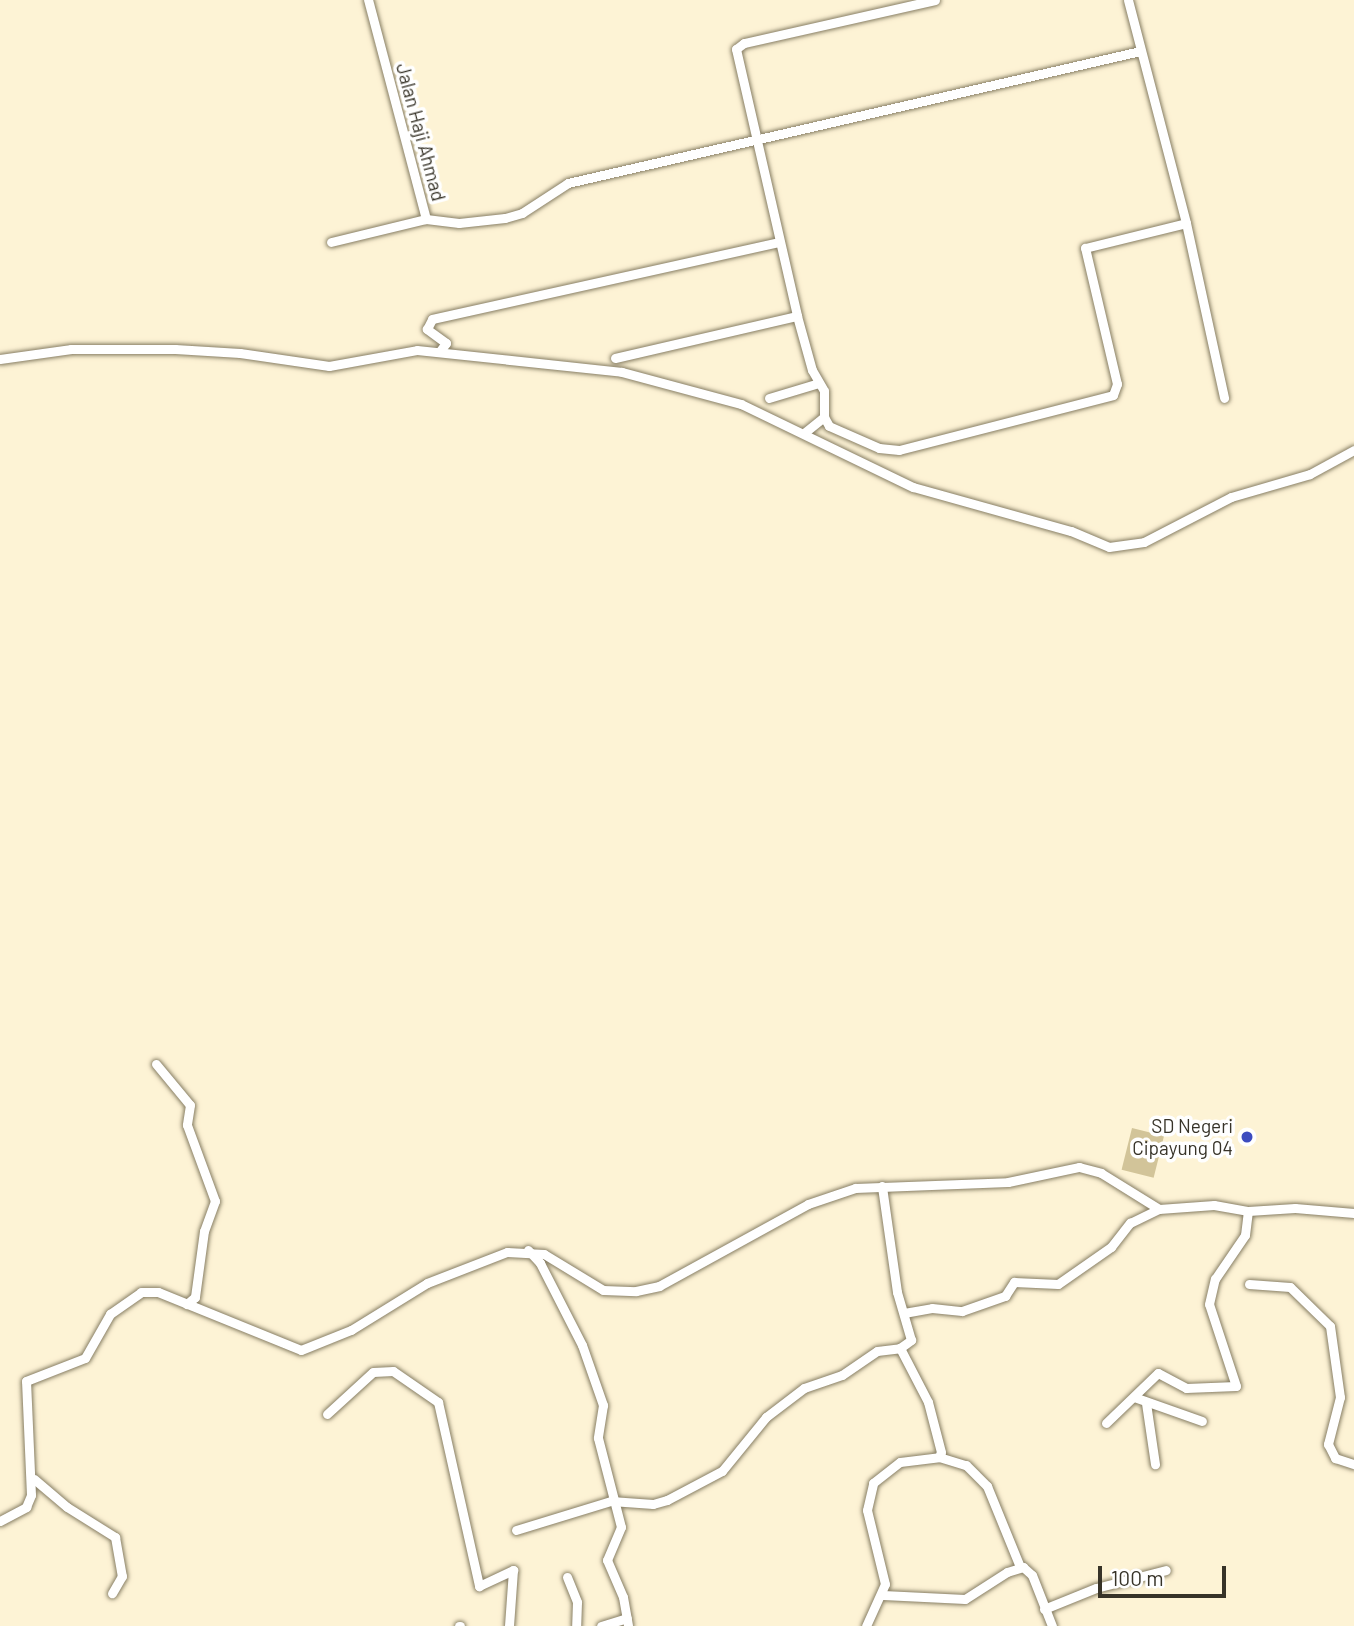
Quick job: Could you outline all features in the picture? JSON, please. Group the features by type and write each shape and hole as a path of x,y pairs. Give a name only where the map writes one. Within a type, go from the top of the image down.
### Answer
{"street":[{"name":"Jalan Haji Ahmad","path":"331,242 426,219 368,0"},
{"path":"935,0 738,46 797,316 825,397 824,417 829,426 893,450 1113,395 1117,384 1085,248 1186,223"},
{"path":"1128,0 1186,223 1224,398"},
{"path":"426,219 459,223 505,218 522,213 568,183 1140,51"},
{"path":"440,351 446,343 427,329 432,319 780,242"},
{"path":"615,358 797,316"},
{"path":"0,359 71,349 176,349 240,353 329,366 406,351 440,351 639,376 741,404 913,487 1115,548 1155,537 1231,497 1310,474 1354,450"},
{"path":"769,398 819,383"},
{"path":"804,433 824,417"},
{"path":"156,1064 190,1105 187,1125 215,1201 204,1231 195,1297 187,1304"},
{"path":"0,1521 26,1507 34,1479 28,1379 85,1358 110,1314 133,1296 158,1292 301,1350 351,1330 427,1283 486,1258 528,1250 549,1256 603,1290 645,1290 668,1282 818,1199 882,1186 1008,1182 1079,1167 1101,1173 1159,1209"},
{"path":"516,1530 611,1501 657,1503 709,1480 733,1461 766,1417 804,1388 842,1375 877,1351 900,1348 911,1340 897,1292 882,1186"},
{"path":"904,1313 932,1308 962,1311 1005,1296 1014,1282 1058,1284 1111,1247 1130,1223 1159,1209 1214,1205 1248,1211 1278,1208 1354,1213"},
{"path":"1106,1423 1158,1373 1186,1388 1236,1386 1209,1304 1215,1279 1245,1235 1248,1211"},
{"path":"528,1250 540,1263 582,1345 604,1414 598,1438 611,1501 621,1527 607,1560 627,1622 601,1626"},
{"path":"1250,1284 1290,1287 1329,1326 1340,1397 1328,1444 1335,1458 1354,1464"},
{"path":"900,1348 928,1402 939,1457"},
{"path":"327,1414 373,1372 393,1371 438,1402 479,1586 513,1570 509,1626"},
{"path":"1134,1396 1146,1403 1202,1421"},
{"path":"1146,1403 1155,1464"},
{"path":"866,1626 883,1595 881,1554 867,1510 870,1489 880,1474 900,1462 939,1457 966,1465 983,1481 1020,1567 1032,1575 1045,1618 1052,1626"},
{"path":"34,1479 67,1507 115,1536 122,1576 112,1593"},
{"path":"883,1595 965,1599 1020,1567"},
{"path":"1045,1618 1096,1588 1166,1570"},
{"path":"567,1577 577,1602 576,1626"}],"shaded area":[{"path":"1132,1128 1164,1136 1154,1178 1122,1170"}],"place":[{"name":"SD Negeri Cipayung 04","path":"1247,1137"}]}
